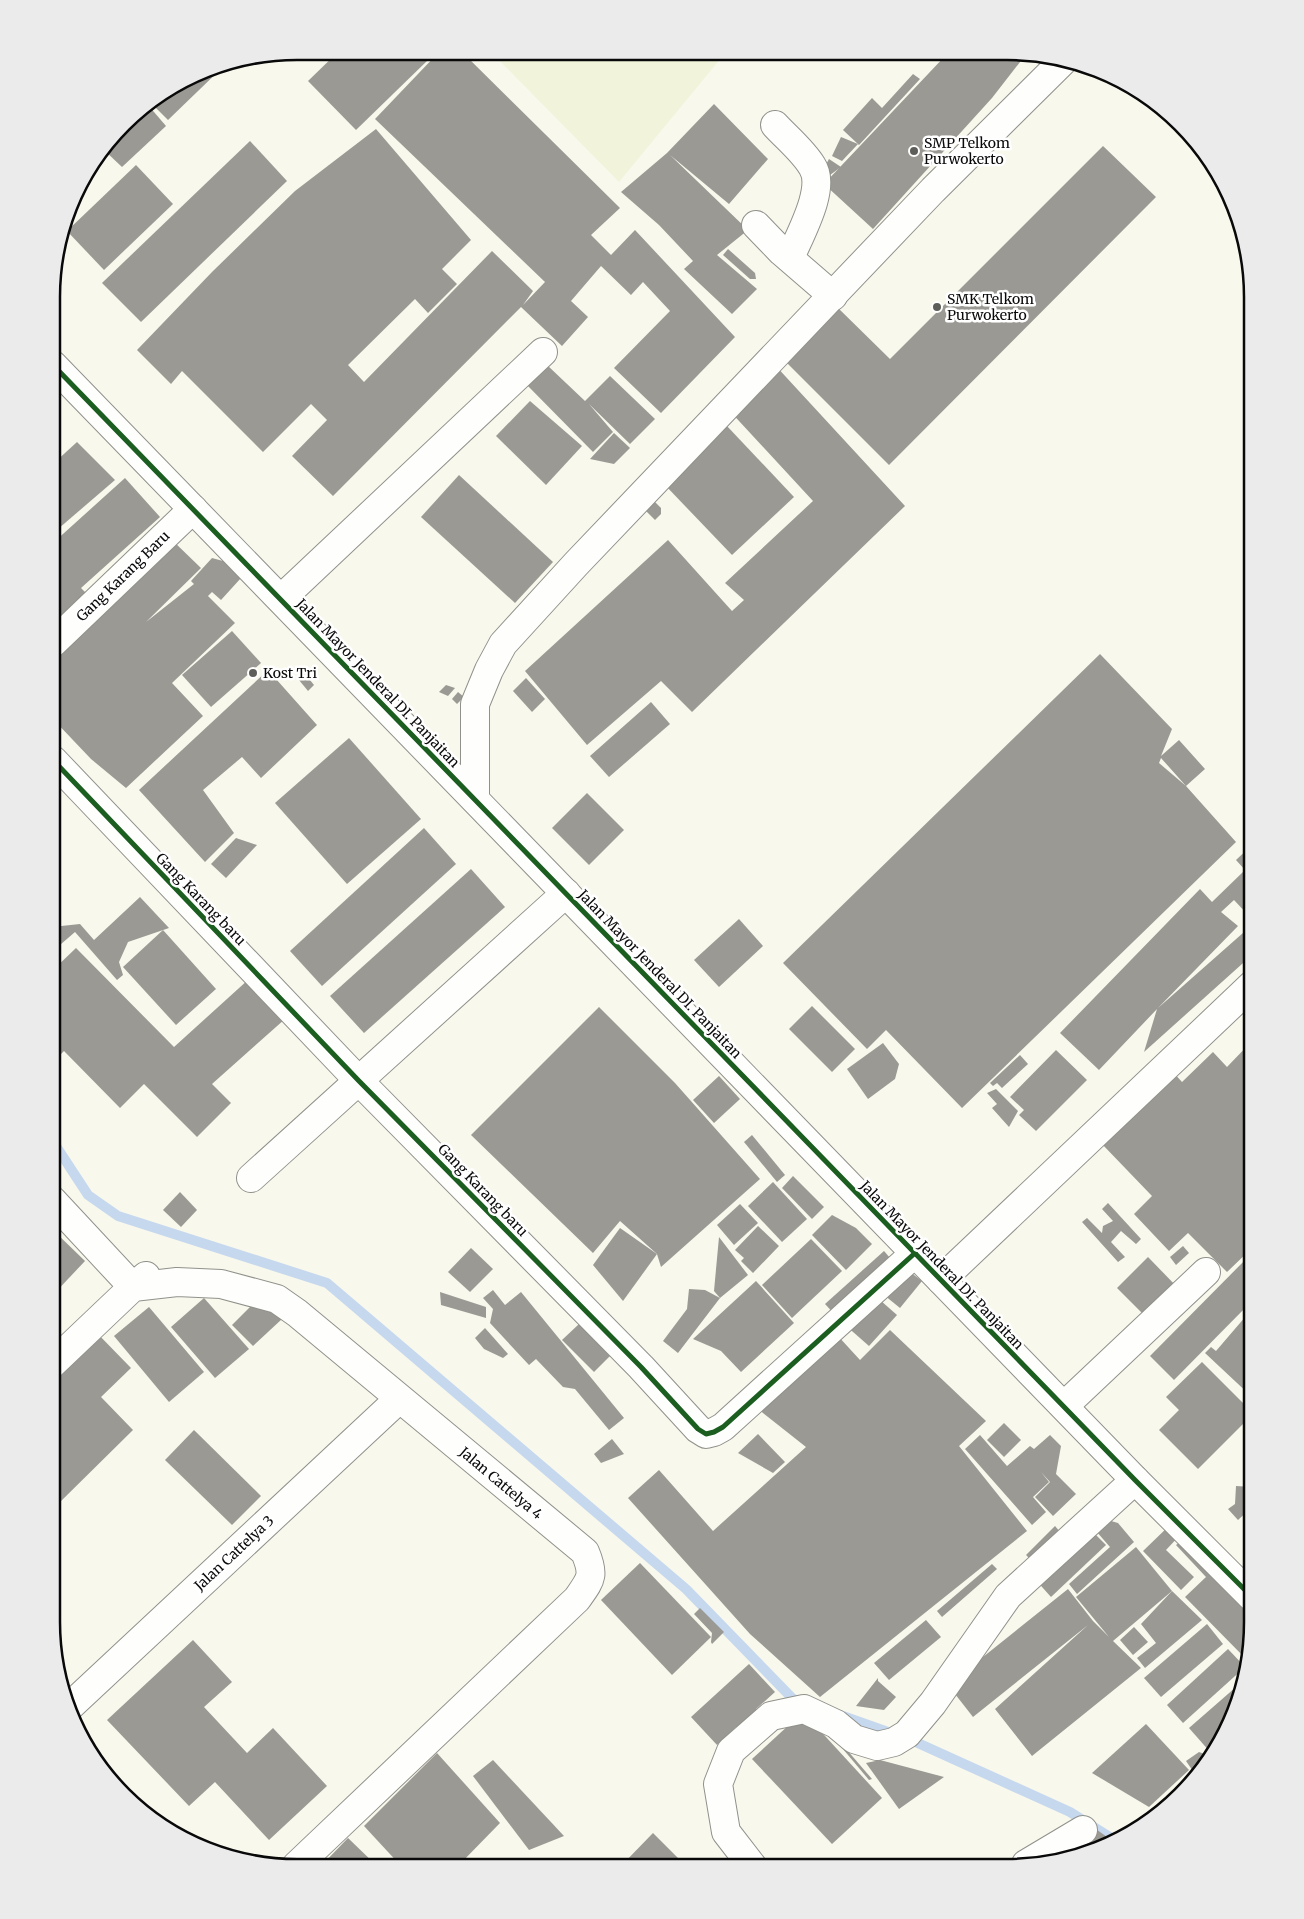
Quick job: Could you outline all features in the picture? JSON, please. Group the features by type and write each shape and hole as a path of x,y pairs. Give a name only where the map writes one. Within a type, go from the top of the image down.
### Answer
{"street":[{"path":"474,799 475,704 488,670 503,644 576,564 933,190 1058,66"},
{"path":"775,125 813,167 816,178 815,196 790,258"},
{"path":"756,225 833,296"},
{"path":"281,599 543,352"},
{"name":"Jalan Mayor Jenderal DI. Panjaitan","path":"60,372 1135,1480 1244,1590"},
{"name":"Gang Karang Baru","path":"60,636 193,509"},
{"name":"Gang Karang baru","path":"60,767 360,1081 641,1367 698,1429 706,1434 714,1432 723,1426 915,1253"},
{"path":"251,1178 566,893"},
{"path":"941,1280 1244,994"},
{"path":"60,1207 140,1280 60,1356"},
{"path":"1064,1406 1206,1272"},
{"name":"Jalan Cattelya 4","path":"140,1280 221,1284 277,1299 297,1313 585,1552 592,1568 588,1584 577,1599 303,1859"},
{"name":"Jalan Cattelya 3","path":"74,1702 399,1399"},
{"path":"747,1859 726,1832 718,1784 731,1751 771,1716 804,1708 836,1724 854,1739 877,1746 894,1742 907,1734 933,1703 1008,1596 1135,1480"},
{"path":"1038,1857 1083,1830"}],"green space":[{"path":"499,60 719,60 619,182"}],"building":[{"path":"330,60 428,60 356,130 308,81"},
{"path":"431,60 470,60 620,208 591,235 611,255 635,230 735,337 661,413 614,368 670,311 643,282 631,295 601,266 571,301 588,317 562,346 521,307 333,496 292,456 327,420 311,404 263,452 182,371 171,384 137,350 212,272 295,191 376,129 471,240 442,269 457,284 428,313 415,299 348,365 364,382 492,251 533,291 523,305 545,282 375,119"},
{"path":"941,60 1021,61 992,98 873,229 824,184"},
{"path":"913,74 920,79 859,145 843,130 872,98 882,108"},
{"path":"214,75 168,120 155,107 192,84"},
{"path":"714,104 768,159 729,204 670,155 748,230 717,255 757,289 732,314 684,269 693,261 659,225 621,192 667,153"},
{"path":"152,110 166,126 122,167 108,154 129,129"},
{"path":"841,137 858,144 842,161 832,156"},
{"path":"250,141 287,181 141,322 102,283"},
{"path":"1103,146 1156,197 889,465 782,358 835,305 890,359"},
{"path":"829,159 841,167 830,175 823,170"},
{"path":"136,165 173,204 104,270 69,233 71,227"},
{"path":"728,249 755,273 756,279 750,279 723,255"},
{"path":"774,364 905,506 692,712 661,681 587,745 525,671 668,540 732,611 744,600 725,583 813,501 727,408"},
{"path":"547,365 585,401 610,376 655,419 630,444 589,404 613,432 593,452 526,384"},
{"path":"530,401 582,446 546,485 496,436"},
{"path":"726,425 794,497 732,555 664,484"},
{"path":"614,433 630,448 614,464 590,459"},
{"path":"77,442 115,480 60,527 60,458"},
{"path":"459,475 553,562 515,603 421,517"},
{"path":"125,478 160,517 81,588 86,593 60,619 60,537"},
{"path":"646,493 661,508 661,514 655,520 637,502"},
{"path":"172,540 201,568 146,622 194,584 191,581 212,558 223,561 241,578 221,600 212,592 208,596 235,623 172,683 203,716 126,788 91,759 60,726 60,647"},
{"path":"232,631 261,663 211,707 182,675"},
{"path":"1100,654 1172,729 1161,756 1179,740 1205,769 1186,786 1236,842 962,1108 886,1030 867,1049 783,963","holes":["1161,758 1186,786 1159,763"]},
{"path":"268,670 317,725 261,778 242,757 203,790 234,833 205,862 139,790"},
{"path":"305,674 314,685 308,691 299,680"},
{"path":"526,678 545,699 532,712 513,691"},
{"path":"446,685 455,688 448,696 439,692"},
{"path":"458,692 464,697 457,704 452,699"},
{"path":"651,702 670,724 609,777 590,756"},
{"path":"349,738 421,819 347,884 275,803"},
{"path":"587,793 624,830 589,865 552,828"},
{"path":"424,828 456,864 322,986 290,951"},
{"path":"236,838 257,845 226,878 211,864"},
{"path":"1244,852 1244,869 1236,860"},
{"path":"471,869 505,907 364,1033 330,996"},
{"path":"1244,871 1244,911 1234,900 1221,912 1238,926 1158,1008 1244,932 1244,962 1144,1052 1157,1009 1099,1070 1060,1033 1200,889 1212,902"},
{"path":"140,897 169,928 128,942 119,962 123,975 117,980 75,932 60,945 60,926 80,924 94,940"},
{"path":"739,919 763,946 719,987 694,960"},
{"path":"163,930 216,989 176,1025 123,967"},
{"path":"76,948 174,1047 249,979 285,1019 212,1084 231,1103 197,1137 144,1084 120,1108 64,1051 60,1055 60,963"},
{"path":"812,1006 855,1049 832,1072 789,1029"},
{"path":"599,1007 675,1083 760,1179 661,1267 657,1254 620,1221 593,1253 471,1135"},
{"path":"883,1043 899,1064 895,1079 868,1099 847,1069"},
{"path":"1244,1049 1244,1256 1227,1272 1188,1233 1169,1251 1134,1214 1152,1196 1101,1143 1173,1072 1182,1082 1213,1052 1227,1067"},
{"path":"1056,1050 1087,1080 1036,1131 1019,1115 1024,1110 1010,1097"},
{"path":"1020,1055 1028,1064 1002,1088 997,1083 993,1086 990,1083"},
{"path":"719,1076 740,1099 714,1123 693,1100"},
{"path":"996,1089 1018,1111 1009,1127 992,1108 997,1104 987,1093"},
{"path":"752,1135 785,1175 777,1182 744,1142"},
{"path":"793,1176 824,1207 812,1219 782,1188"},
{"path":"773,1182 807,1219 782,1242 748,1206"},
{"path":"180,1192 197,1210 181,1227 163,1210"},
{"path":"1108,1203 1141,1239 1136,1244 1121,1231 1111,1242 1125,1257 1118,1262 1082,1222 1087,1218 1102,1233 1103,1226 1113,1221 1102,1209"},
{"path":"740,1204 758,1223 734,1245 717,1225"},
{"path":"832,1215 856,1228 872,1244 846,1270 812,1235"},
{"path":"758,1226 779,1246 753,1273 741,1261 744,1258 735,1250"},
{"path":"620,1228 657,1254 623,1301 593,1265"},
{"path":"60,1237 85,1261 60,1288"},
{"path":"719,1237 748,1275 720,1298 714,1291"},
{"path":"811,1239 842,1271 792,1318 762,1285"},
{"path":"1183,1246 1189,1253 1176,1265 1170,1257"},
{"path":"471,1248 493,1269 470,1292 448,1272"},
{"path":"884,1251 897,1266 838,1318 825,1304"},
{"path":"1148,1257 1180,1290 1149,1320 1117,1288"},
{"path":"1244,1261 1244,1309 1174,1380 1150,1356"},
{"path":"906,1269 922,1281 900,1308 884,1295"},
{"path":"756,1281 794,1323 741,1372 721,1351 693,1339"},
{"path":"689,1289 705,1290 720,1298 678,1353 663,1341 687,1309"},
{"path":"493,1290 505,1305 521,1292 624,1418 609,1430 575,1389 563,1387 536,1359 529,1365 490,1323 493,1309 483,1298"},
{"path":"440,1292 486,1307 486,1318 441,1305"},
{"path":"872,1293 897,1315 869,1346 844,1324"},
{"path":"260,1297 282,1319 253,1346 232,1325"},
{"path":"204,1298 249,1349 215,1378 171,1327"},
{"path":"149,1307 204,1372 169,1402 114,1336"},
{"path":"1244,1318 1244,1390 1205,1353 1211,1347 1216,1351"},
{"path":"579,1324 610,1356 594,1372 562,1340"},
{"path":"485,1328 508,1354 503,1358 484,1349 475,1338"},
{"path":"890,1330 986,1421 959,1446 1027,1531 820,1697 750,1634 628,1498 659,1470 713,1531 806,1447 758,1409 838,1336 860,1360"},
{"path":"95,1331 131,1368 101,1397 133,1430 60,1502 60,1366"},
{"path":"1202,1362 1244,1404 1244,1423 1198,1469 1159,1430 1179,1410 1166,1397"},
{"path":"1004,1423 1021,1440 1004,1457 987,1440"},
{"path":"194,1430 261,1496 232,1525 165,1460"},
{"path":"758,1434 785,1462 773,1473 738,1453"},
{"path":"980,1435 1007,1466 1030,1446 1034,1449 1050,1435 1061,1446 1056,1474 1076,1494 1053,1516 1035,1497 1050,1482 1041,1472 1049,1482 1033,1497 1046,1512 1032,1525 965,1449"},
{"path":"612,1439 624,1454 601,1463 594,1454"},
{"path":"1236,1486 1244,1486 1244,1514 1238,1520 1228,1509 1235,1504"},
{"path":"1104,1519 1118,1523 1134,1542 1077,1594 1069,1584 1110,1547 1096,1531"},
{"path":"1171,1524 1181,1534 1166,1550 1194,1577 1181,1590 1143,1551"},
{"path":"1055,1526 1061,1533 1030,1559 1026,1555"},
{"path":"1093,1532 1106,1545 1051,1597 1034,1578"},
{"path":"1180,1542 1244,1609 1242,1655 1185,1597 1206,1577 1176,1545"},
{"path":"1136,1547 1172,1591 1113,1641 1141,1668 1032,1756 995,1709 1088,1625 973,1717 948,1685 1068,1589 1093,1621 1109,1637 1076,1597"},
{"path":"640,1563 711,1637 672,1675 601,1600"},
{"path":"992,1564 997,1569 942,1617 937,1611"},
{"path":"1172,1591 1202,1620 1145,1668 1137,1658 1156,1643 1141,1624"},
{"path":"700,1608 724,1632 712,1644 712,1633 694,1614"},
{"path":"926,1620 941,1637 889,1680 874,1663"},
{"path":"1207,1624 1223,1644 1161,1697 1144,1678"},
{"path":"1134,1627 1148,1642 1133,1655 1120,1640"},
{"path":"193,1640 232,1682 204,1707 247,1753 273,1728 327,1786 269,1840 215,1782 189,1806 107,1720"},
{"path":"1228,1649 1240,1662 1238,1673 1183,1723 1167,1705"},
{"path":"749,1664 775,1692 756,1709 761,1714 741,1733 736,1727 717,1745 691,1717"},
{"path":"878,1678 878,1681 896,1697 884,1710 856,1706"},
{"path":"1234,1689 1220,1727 1207,1749 1189,1728"},
{"path":"803,1712 882,1798 832,1844 752,1759"},
{"path":"1146,1724 1189,1770 1149,1807 1092,1773"},
{"path":"828,1728 872,1779 869,1780 827,1730"},
{"path":"1199,1752 1204,1754 1192,1770 1186,1761"},
{"path":"437,1753 500,1823 465,1859 395,1859 364,1826"},
{"path":"493,1760 564,1836 529,1850 473,1776"},
{"path":"880,1760 944,1777 899,1809 866,1763"},
{"path":"1093,1827 1107,1837 1091,1843 1085,1839"},
{"path":"653,1833 679,1859 628,1859"},
{"path":"348,1838 370,1859 328,1859"}],"waterway":[{"path":"60,1152 88,1195 118,1216 327,1283 686,1589 793,1699 803,1702"},
{"path":"840,1715 888,1732"},
{"path":"909,1739 1070,1812 1109,1836"}],"cycle path":[{"path":"60,372 1135,1480 1244,1589"},
{"path":"60,767 359,1081 641,1367 698,1429 706,1434 723,1427 915,1253"}],"place":[{"name":"SMP Telkom Purwokerto","path":"914,151"},
{"name":"SMK Telkom Purwokerto","path":"937,307"},
{"name":"Kost Tri","path":"253,673"}]}
